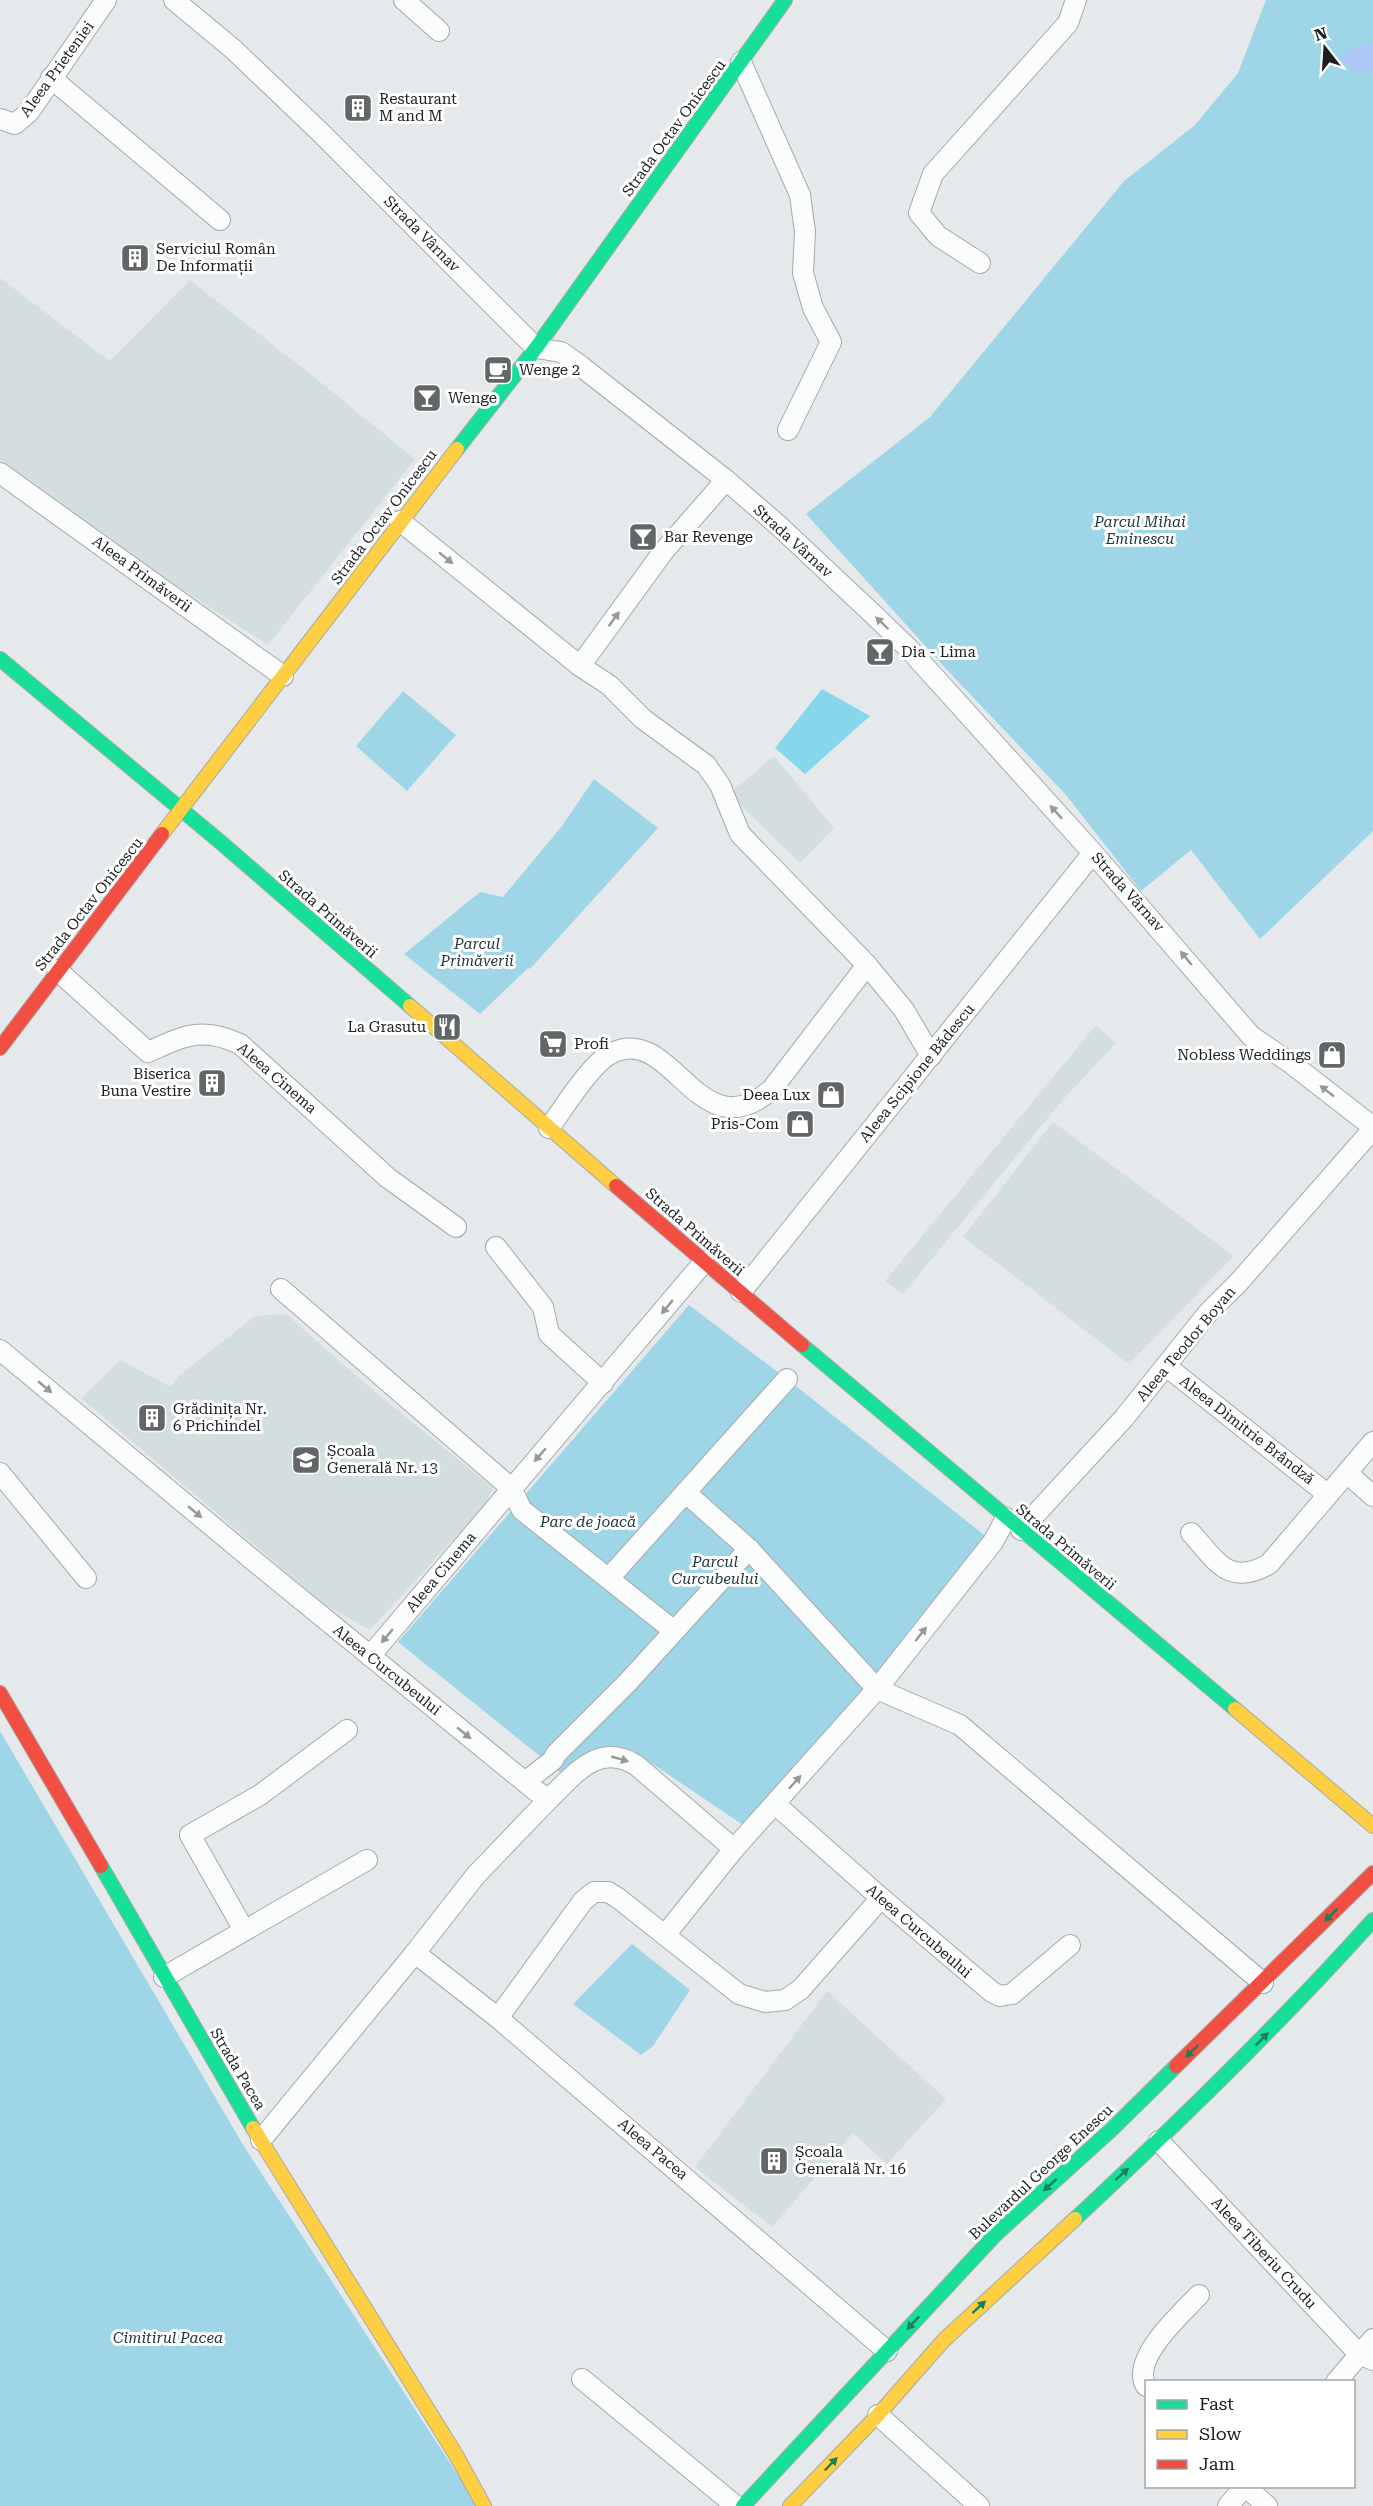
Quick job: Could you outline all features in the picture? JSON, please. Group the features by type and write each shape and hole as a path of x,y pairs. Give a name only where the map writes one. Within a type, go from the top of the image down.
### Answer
{"main road":[{"name":"Strada Octav Onicescu","path":"0,1048 400,521 536,348 785,0"},
{"name":"Strada Primăverii","path":"0,659 183,809 704,1262 1373,1826"},
{"name":"Strada Pacea","path":"0,1693 261,2140 328,2252 456,2455 484,2506"},
{"name":"Bulevardul George Enescu","path":"743,2506 996,2234 1112,2130 1373,1874"},
{"path":"790,2506 878,2415 945,2340 1159,2141 1300,2001 1373,1920"},
{"name":"Strada Pacea","path":"456,2455 495,2498"}],"street":[{"name":"Aleea Prieteniei","path":"0,119 15,124 22,120 106,0"},
{"name":"Strada Vârnav","path":"174,0 194,6 233,49 327,139 536,348 561,352 726,480 792,537 909,649 1093,853 1251,1036 1292,1064 1373,1128"},
{"path":"404,0 439,31"},
{"path":"980,263 938,236 919,213 933,174 1068,23 1077,0"},
{"path":"741,62 800,195 805,232 803,273 813,308 831,342 788,430"},
{"path":"51,78 220,220"},
{"name":"Aleea Primăverii","path":"0,472 283,676"},
{"path":"580,666 663,552 726,480"},
{"path":"400,521 580,666 609,686 643,719 706,765 720,784 740,834 867,965 904,1010 931,1056"},
{"name":"Aleea Scipione Bădescu","path":"741,1293 1093,853"},
{"path":"549,1128 600,1061 614,1052 630,1048 643,1049 677,1074 708,1102 739,1107 758,1102 772,1089 867,965"},
{"name":"Aleea Cinema","path":"57,970 148,1052 181,1038 201,1034 215,1034 240,1044 388,1178 456,1227"},
{"name":"Aleea Teodor Boyan","path":"1013,1524 1124,1418 1208,1313 1239,1282 1373,1128"},
{"path":"496,1247 543,1307 549,1334 603,1383"},
{"name":"Aleea Cinema","path":"370,1656 704,1262"},
{"path":"281,1289 511,1488 522,1510 673,1630"},
{"name":"Aleea Curcubeului","path":"0,1350 370,1656 549,1799"},
{"name":"Aleea Dimitrie Brândză","path":"1166,1366 1327,1494"},
{"path":"609,1578 787,1379"},
{"name":"Aleea Dimitrie Brândză","path":"1191,1533 1224,1568 1240,1574 1253,1573 1269,1564 1373,1442"},
{"path":"1347,1473 1373,1496"},
{"path":"0,1474 86,1578"},
{"path":"686,1493 749,1549 877,1689 960,1725 1263,1983"},
{"path":"665,1935 734,1849 877,1689 993,1542 1013,1524"},
{"path":"525,1782 553,1760 556,1754 628,1682 749,1549"},
{"path":"244,1930 190,1835 260,1795 347,1731"},
{"path":"261,2140 476,1875 584,1766 605,1756 622,1757 636,1765 734,1849"},
{"name":"Aleea Curcubeului","path":"775,1804 984,1987 1000,1996 1012,1994 1070,1945"},
{"path":"164,1977 367,1860"},
{"path":"498,2018 584,1901 594,1892 608,1892 618,1898 739,1994 765,2002 785,2000 801,1989 881,1898"},
{"name":"Aleea Pacea","path":"415,1953 498,2018 886,2351"},
{"name":"Aleea Tiberiu Crudu","path":"1159,2141 1366,2357"},
{"path":"1145,2384 1144,2365 1152,2349 1199,2295"},
{"path":"1338,2380 1366,2357 1373,2339"},
{"path":"582,2379 736,2506"},
{"path":"878,2415 979,2506"},
{"path":"1228,2506 1244,2488"},
{"path":"1246,2488 1267,2506"}],"shaded area":[{"path":"1373,42 1373,70 1355,72 1340,59 1347,51"},
{"path":"0,278 110,361 190,280 415,459 268,645 149,568 0,460"},
{"path":"822,689 870,716 805,774 775,748"},
{"path":"774,756 834,828 800,863 729,794"},
{"path":"1096,1025 1116,1043 1060,1103 903,1294 885,1281"},
{"path":"1053,1122 1234,1256 1129,1364 963,1237"},
{"name":"Școala Generală Nr. 13","path":"286,1314 375,1392 493,1488 485,1505 370,1630 325,1605 81,1398 120,1360 171,1387 180,1375 255,1316"},
{"path":"827,1991 946,2099 887,2164 853,2133 772,2227 695,2167"}],"green space":[{"name":"Parcul Mihai Eminescu","path":"1266,0 1373,0 1373,831 1260,939 1191,850 1141,891 1066,795 948,671 806,514 930,417 1124,181 1195,125 1238,73"},
{"path":"403,691 456,735 407,791 356,746"},
{"name":"Parcul Primăverii","path":"594,779 658,828 530,969 528,968 480,1014 404,954 480,892 503,897 562,826"},
{"name":"Parcul Curcubeului","path":"689,1305 787,1379 993,1542 746,1827 632,1750 610,1746 561,1773 398,1642"},
{"name":"Cimitirul Pacea","path":"0,1731 245,2148 478,2506 0,2506"},
{"path":"632,1944 690,1990 653,2046 641,2055 573,2004"}],"traffic: fast":[{"path":"457,449 536,348 785,0"},
{"path":"0,659 218,840 410,1006"},
{"path":"802,1345 1235,1709"},
{"path":"101,1866 253,2128"},
{"path":"1075,2219 1227,2073 1373,1920"},
{"path":"743,2506 996,2234 1111,2130 1176,2066"}],"traffic: slow":[{"path":"162,834 457,449"},
{"path":"410,1006 616,1186"},
{"path":"1235,1709 1373,1826"},
{"path":"253,2128 456,2455 484,2506"},
{"path":"790,2506 878,2415 944,2340 1075,2219"}],"traffic: jam":[{"path":"0,1048 162,834"},
{"path":"616,1186 802,1345"},
{"path":"0,1693 101,1866"},
{"path":"1176,2066 1373,1873"}],"place":[{"name":"Restaurant M and M","path":"358,108"},
{"name":"Serviciul Român De Informații","path":"135,258"},
{"name":"Wenge 2","path":"498,370"},
{"name":"Wenge","path":"427,398"},
{"name":"Bar Revenge","path":"643,537"},
{"name":"Dia - Lima","path":"880,652"},
{"name":"La Grasutu","path":"447,1027"},
{"name":"Profi","path":"553,1044"},
{"name":"Nobless Weddings","path":"1332,1055"},
{"name":"Biserica Buna Vestire","path":"212,1083"},
{"name":"Deea Lux","path":"831,1095"},
{"name":"Pris-Com","path":"800,1124"},
{"name":"Grădinița Nr. 6 Prichindel","path":"152,1418"},
{"name":"Școala Generală Nr. 13","path":"306,1460"},
{"name":"Școala Generală Nr. 16","path":"774,2161"}],"park label":[{"name":"Parc de joacă","path":"588,1522"}]}
